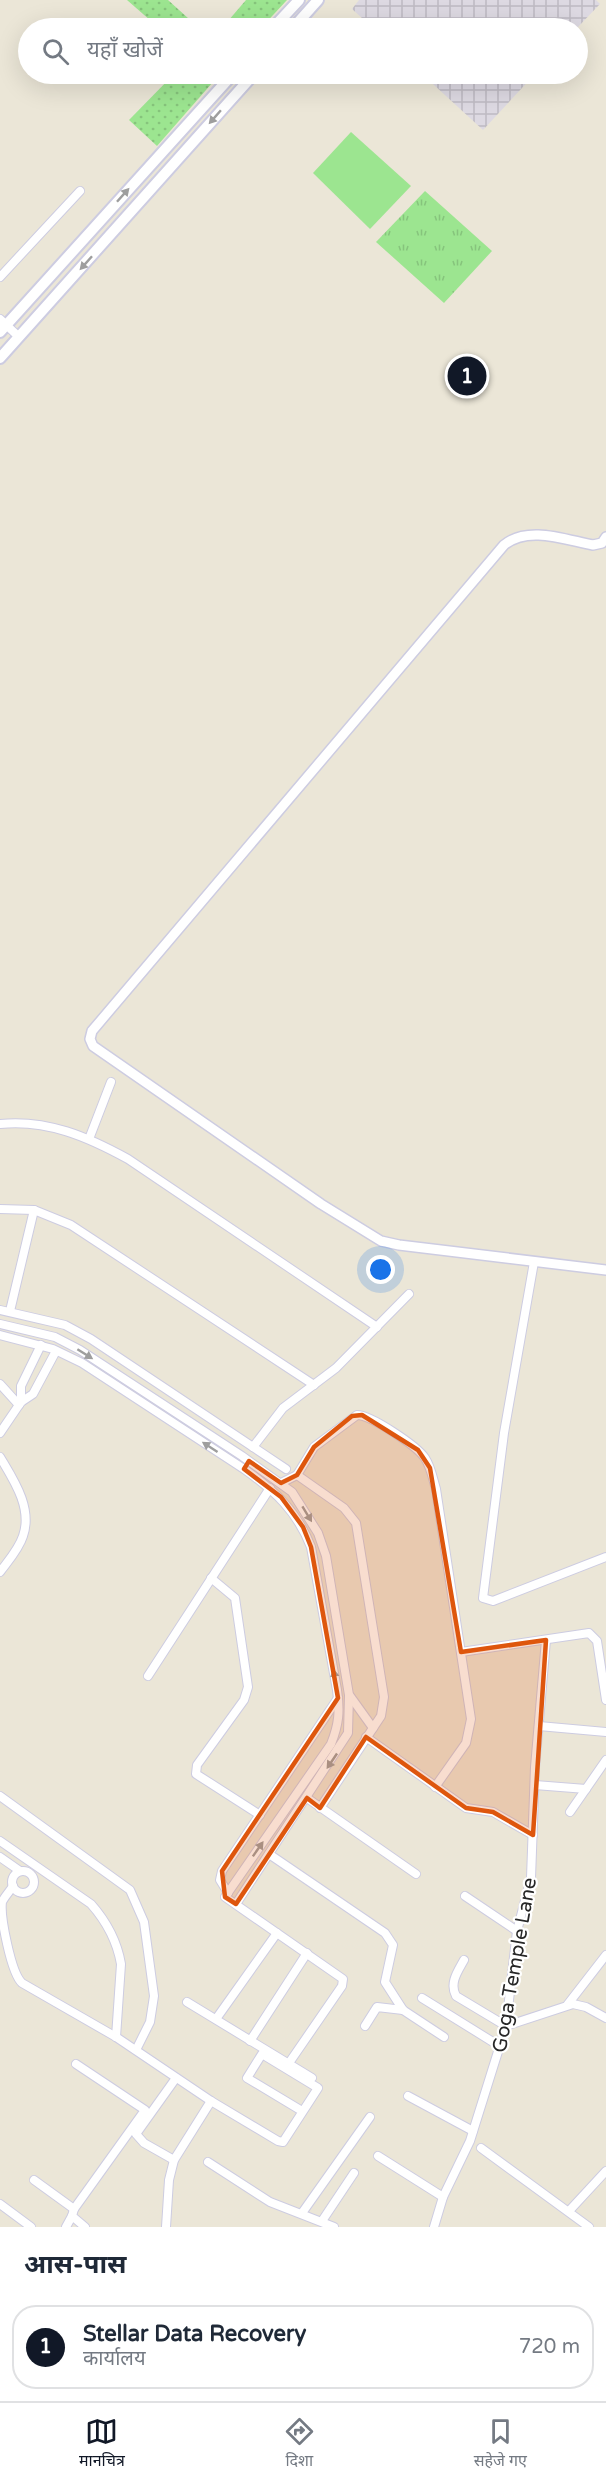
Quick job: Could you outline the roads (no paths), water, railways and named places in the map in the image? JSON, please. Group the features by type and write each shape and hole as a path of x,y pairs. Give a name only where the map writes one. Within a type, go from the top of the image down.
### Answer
{"main road":[{"path":"282,18 299,0"},
{"path":"302,18 318,0"},
{"path":"2,325 223,84"},
{"path":"0,358 245,84"}],"street":[{"path":"0,277 80,191"},
{"path":"2,325 19,336"},
{"path":"606,537 602,543 593,545 529,535 516,538 504,545 90,1035 93,1046 321,1204 381,1241 606,1270"},
{"path":"89,1139 111,1082"},
{"path":"0,1124 40,1124 89,1139 128,1159 377,1327"},
{"path":"0,1209 34,1210 71,1225 314,1385"},
{"path":"34,1210 3,1335 49,1348 103,1376 240,1467 270,1488 291,1508 303,1527 311,1547 338,1698 338,1725 331,1744 227,1895"},
{"path":"534,1262 504,1433 483,1598 493,1601 606,1557"},
{"path":"240,1467 283,1408 336,1368 409,1293"},
{"path":"8,1311 65,1325 91,1338 286,1469"},
{"path":"5,1324 55,1337 80,1350 246,1458 292,1492 318,1533 326,1556 349,1695 348,1733 236,1904"},
{"path":"20,1404 19,1391 55,1337"},
{"path":"0,1433 20,1404 33,1394 49,1348"},
{"path":"0,1384 20,1404"},
{"path":"281,1483 297,1475 314,1447 357,1415 367,1417 418,1450 425,1459 436,1489 470,1704 470,1733 466,1743 435,1787"},
{"path":"0,1457 21,1494 25,1529 18,1546 0,1572"},
{"path":"297,1475 344,1508 356,1523 384,1697 383,1710 373,1728 320,1808"},
{"path":"148,1676 270,1488"},
{"path":"211,1578 235,1598 248,1687 244,1700 197,1765 196,1774 261,1815"},
{"path":"461,1652 589,1633 595,1636 606,1700"},
{"name":"Goga Temple Lane","path":"435,2227 443,2197 473,2132 506,2026 517,1931 531,1878 534,1785 546,1640"},
{"path":"349,1695 373,1728"},
{"path":"289,2063 344,1982 341,1975 236,1904 227,1895 220,1880 222,1871 338,1698"},
{"path":"538,1726 606,1732"},
{"path":"366,1737 466,1809 493,1812 533,1835"},
{"path":"570,1812 606,1760"},
{"path":"534,1785 586,1789"},
{"path":"0,1796 130,1890 144,1922 154,1996 150,2022 136,2050"},
{"path":"307,1798 416,1874"},
{"path":"0,1840 91,1904 103,1917 119,1952 121,1964 116,2037"},
{"path":"269,1854 373,1924 391,1940 393,1950 385,1982 403,2010 444,2037"},
{"path":"0,1857 20,1871 30,1874 33,1880 32,1887 27,1892 20,1892 13,1886 12,1879 20,1871"},
{"path":"13,1886 2,1902 1,1916 15,1975 22,1983 116,2037 210,2101 283,2142 318,2088 262,2054 247,2078 302,2111"},
{"path":"465,1896 517,1931"},
{"path":"216,2019 277,1933"},
{"path":"250,2041 307,1953"},
{"path":"568,2004 606,1955"},
{"path":"464,1960 454,1978 453,1991 456,1996 506,2026 568,2004 586,2007 606,2018"},
{"path":"422,1998 501,2047"},
{"path":"187,2001 312,2078"},
{"path":"365,2026 377,2007 403,2010"},
{"path":"66,2227 73,2212 145,2110 76,2064"},
{"path":"174,2160 144,2143 136,2134 176,2078"},
{"path":"408,2096 473,2132"},
{"path":"166,2227 169,2180 174,2160 210,2101"},
{"path":"302,2213 370,2117"},
{"path":"481,2148 589,2227"},
{"path":"378,2156 443,2197"},
{"path":"208,2162 270,2202 334,2227"},
{"path":"569,2211 606,2171"},
{"path":"322,2221 354,2173"},
{"path":"34,2180 73,2212 84,2227"},
{"path":"0,2204 31,2227"}],"place":[{"name":"Stellar Data Recovery","path":"467,376"}]}
